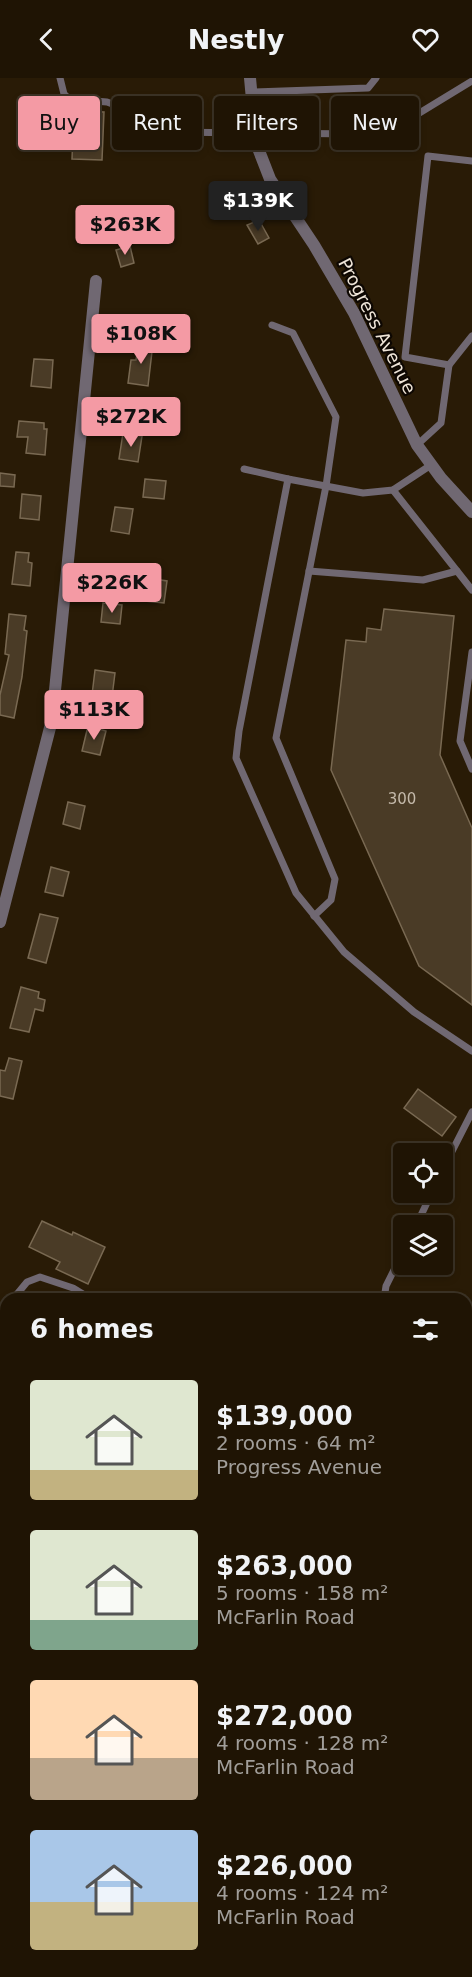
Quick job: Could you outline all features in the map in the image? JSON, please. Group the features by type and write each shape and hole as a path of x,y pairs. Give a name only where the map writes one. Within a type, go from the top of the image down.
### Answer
{"street":[{"name":"Progress Avenue","path":"250,78 252,96"},
{"name":"Progress Avenue","path":"259,150 270,179 314,245 354,313 417,445 431,465 472,512"},
{"path":"0,922 52,720 96,281"}],"lane":[{"path":"60,78 64,94 69,99 107,102 134,112 166,132 214,132"},
{"path":"252,92 368,88 376,78"},
{"path":"319,133 359,134 403,123 472,81"},
{"path":"449,365 405,357 428,156 472,161"},
{"path":"272,325 293,333 336,417 326,486 276,738 335,879 331,900 314,916"},
{"path":"417,445 441,423 449,365 472,336"},
{"path":"244,469 363,493 393,490 431,465"},
{"path":"288,479 239,731 236,758 296,893 314,916 344,952 361,967 414,1012 472,1051"},
{"path":"393,490 472,590"},
{"path":"309,571 423,580 457,571"},
{"path":"472,652 469,694 460,741 472,769"},
{"path":"453,1149 472,1112"},
{"path":"385,1293 393,1272"},
{"path":"18,1293 27,1282 40,1277 81,1293"}],"building":[{"path":"100,112 104,112 102,160 72,159 72,150 100,150"},
{"path":"259,220 269,238 258,244 247,225"},
{"path":"130,246 134,263 121,267 116,250"},
{"path":"139,341 153,343 148,386 128,383 131,360 136,360"},
{"path":"34,359 53,360 51,388 31,386"},
{"path":"19,421 44,423 44,429 47,429 45,455 26,453 28,437 17,437"},
{"path":"123,433 142,436 138,462 119,459"},
{"path":"0,473 15,475 14,487 0,486"},
{"path":"145,479 166,481 164,499 143,497"},
{"path":"22,494 41,496 39,520 20,518"},
{"path":"115,507 133,509 129,534 111,531"},
{"path":"16,552 29,553 28,562 32,563 30,586 12,584"},
{"path":"148,578 167,581 164,603 145,601"},
{"path":"103,603 122,605 120,624 101,622"},
{"path":"384,609 454,616 440,755 472,828 472,1005 419,966 331,770 346,640 366,642 367,628 381,630"},
{"path":"9,614 26,616 24,630 27,631 22,677 14,718 0,715 0,695 9,655 5,654"},
{"path":"95,670 115,673 112,697 92,695"},
{"path":"88,726 106,731 100,755 82,751"},
{"path":"68,802 85,806 80,829 63,824"},
{"path":"51,867 69,872 63,896 45,892"},
{"path":"40,914 58,918 46,963 28,958"},
{"path":"21,987 39,992 38,998 45,1000 43,1011 35,1009 29,1032 10,1028"},
{"path":"9,1058 22,1061 13,1099 0,1096 0,1070 5,1071"},
{"path":"418,1089 456,1117 442,1136 404,1108"},
{"path":"42,1221 105,1247 88,1284 56,1269 60,1262 29,1247"}]}
